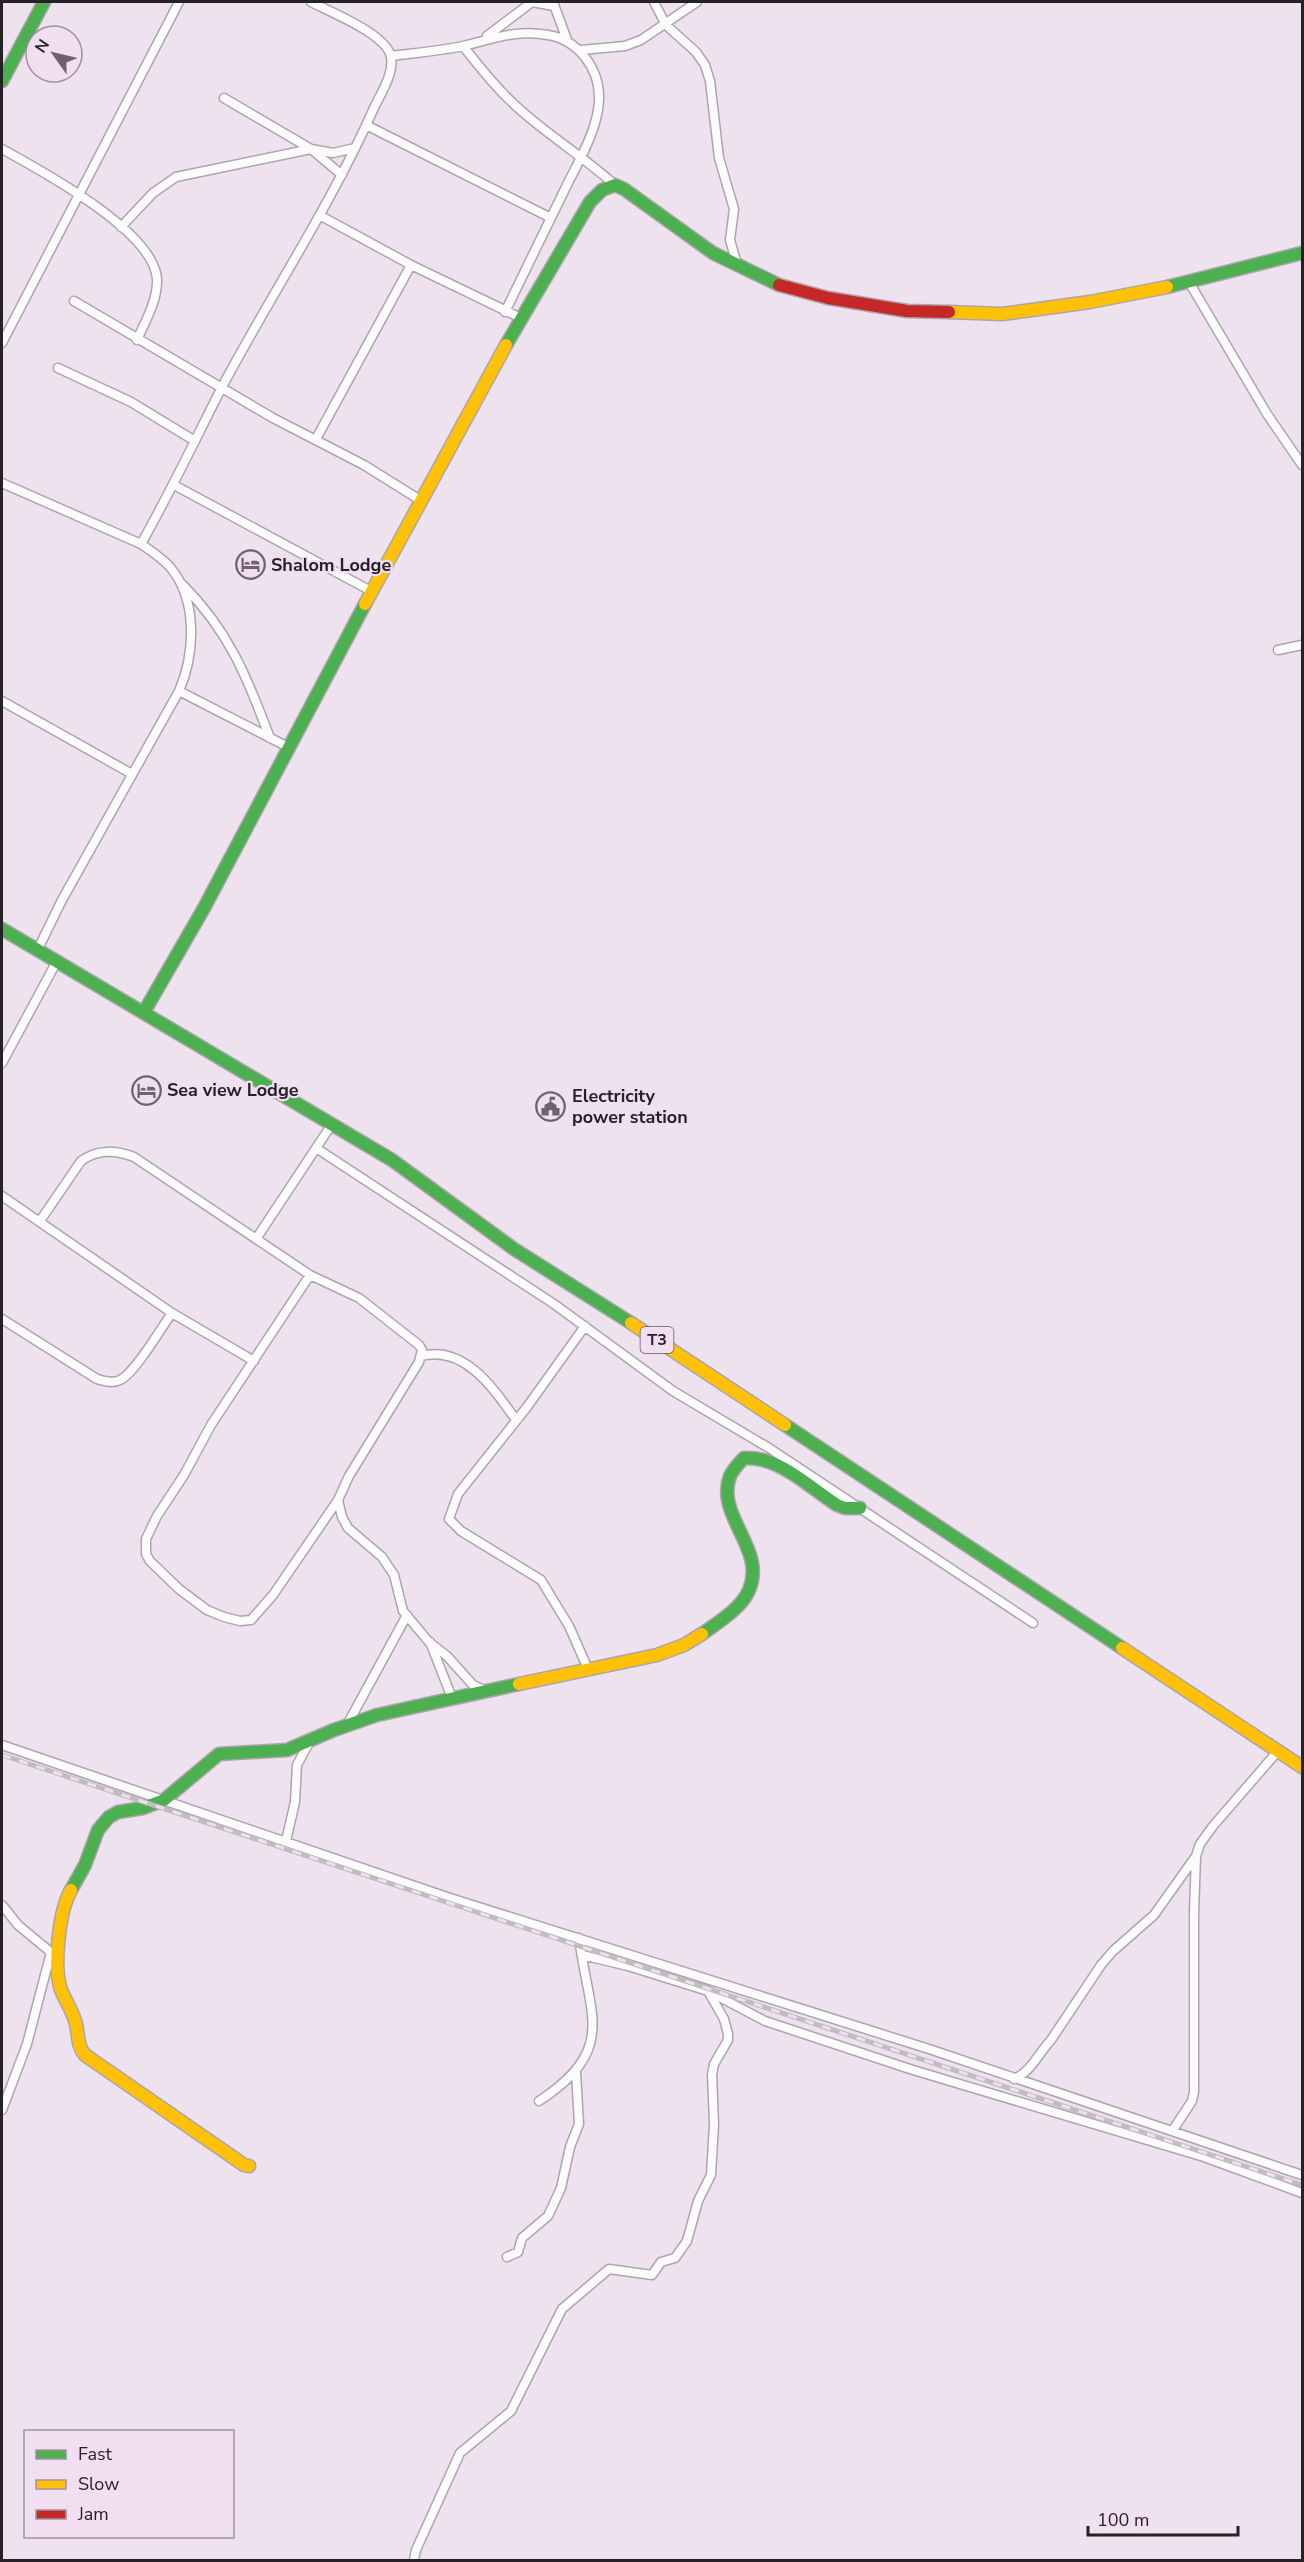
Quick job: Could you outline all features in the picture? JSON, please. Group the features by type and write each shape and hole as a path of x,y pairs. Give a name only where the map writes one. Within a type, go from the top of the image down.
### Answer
{"main road":[{"path":"2,81 44,2"},
{"path":"144,1012 204,908 371,591 521,318 590,202 602,190 615,185 651,206 713,253 786,288 828,298 907,310 958,314 1002,314 1046,308 1189,282 1302,253"},
{"name":"T3","path":"2,929 392,1160 514,1249 646,1333 1302,1767"},
{"path":"249,2166 238,2161 82,2052 76,2023 61,1989 55,1955 65,1901 85,1865 102,1824 113,1813 142,1808 164,1800 219,1754 281,1751 386,1713 647,1656 696,1639 749,1593 754,1575 753,1562 731,1512 726,1493 731,1475 744,1458 757,1456 785,1471 837,1505 845,1508 860,1508"}],"street":[{"path":"2,343 179,2"},
{"path":"141,544 174,485 222,388 272,297 321,216 389,75 391,56 382,41 354,23 311,2"},
{"path":"482,40 532,2 554,4 567,40"},
{"path":"654,2 666,25 696,52 705,65 710,81 719,158 734,209 730,240 737,264"},
{"path":"581,50 625,46 641,40 697,2"},
{"path":"391,56 463,46 506,33 547,34 567,40 581,50 594,72 599,99 597,117 505,312"},
{"path":"463,46 502,93 523,113 581,155 615,185"},
{"path":"224,98 311,149 342,175"},
{"path":"366,126 551,218"},
{"path":"121,227 153,193 176,177 311,149 333,153 355,148"},
{"path":"2,149 79,194 121,227 138,244 157,278 153,303 137,340"},
{"path":"321,216 411,265 521,318"},
{"path":"316,439 411,265"},
{"path":"1189,282 1268,414 1302,465"},
{"path":"74,301 273,418 364,465 420,500"},
{"path":"58,368 131,402 195,441"},
{"path":"2,483 141,544 170,567 218,624 251,689 270,738"},
{"path":"174,485 371,591"},
{"path":"38,949 62,900 179,691 187,672 192,651 190,621 182,584"},
{"path":"1278,650 1302,645"},
{"path":"179,691 288,747"},
{"path":"2,701 132,774"},
{"path":"2,1064 57,961"},
{"path":"256,1239 332,1124"},
{"path":"316,1148 585,1326 673,1391 769,1448 1033,1623"},
{"path":"40,1221 81,1161 89,1155 114,1151 134,1157 310,1275 359,1298 413,1339 419,1345 422,1356"},
{"path":"2,1196 172,1313 254,1361"},
{"path":"310,1275 211,1425 184,1475 151,1527 145,1547 150,1561 162,1575 207,1610 240,1621 251,1620 273,1595 338,1500 349,1476 422,1356 435,1353 446,1354 461,1361 498,1394 516,1420"},
{"path":"2,1319 97,1379 109,1382 119,1381 129,1373 172,1313"},
{"path":"585,1326 516,1420 465,1483 452,1506 449,1519 470,1537 541,1580 569,1626 588,1669"},
{"path":"338,1500 342,1517 348,1528 382,1557 394,1575 403,1611 429,1642 447,1656 474,1685 484,1690"},
{"path":"346,1726 407,1615"},
{"path":"429,1642 452,1698"},
{"path":"286,1841 295,1802 297,1765 310,1741"},
{"path":"2,1745 447,1897 1173,2130 1302,2175"},
{"path":"1173,2130 1192,2101 1194,2092 1196,1856 1200,1844 1213,1826 1278,1751"},
{"path":"1014,2079 1024,2074 1051,2040 1101,1965 1113,1951 1154,1915 1196,1856"},
{"path":"2,1905 18,1925 55,1955 27,2044 2,2110"},
{"path":"539,2101 562,2086 576,2072 586,2055 593,2033 592,2008 579,1938"},
{"path":"582,1955 652,1972 708,1990 765,2021 913,2070 1204,2157 1302,2193"},
{"path":"414,2560 416,2550 457,2457 469,2444 488,2431 514,2407 532,2366 566,2304 586,2291 609,2269 652,2275 661,2262 675,2258 687,2241 698,2201 711,2175 714,2124 712,2075 714,2064 728,2040 727,2025 708,1990"},
{"path":"507,2257 518,2252 522,2238 548,2216 561,2188 570,2147 579,2124 576,2072"}],"railway":[{"path":"2,1755 1302,2185"}],"traffic: fast":[{"path":"2,81 44,2"},
{"path":"506,345 590,202 602,190 615,185 624,189 713,253 779,285"},
{"path":"1167,287 1302,253"},
{"path":"144,1012 204,908 365,604"},
{"path":"2,929 392,1160 514,1249 631,1323"},
{"path":"785,1425 1122,1648"},
{"path":"702,1634 741,1603 746,1597 753,1575 752,1561 734,1519 727,1491 730,1476 744,1458 757,1459 781,1467 837,1505 845,1508 860,1508"},
{"path":"71,1890 85,1865 98,1830 109,1817 118,1812 143,1808 164,1800 219,1754 287,1750 377,1715 519,1684"}],"traffic: slow":[{"path":"949,312 1002,314 1090,302 1167,287"},
{"path":"365,604 506,345"},
{"path":"631,1323 785,1425"},
{"path":"519,1684 657,1655 684,1645 702,1634"},
{"path":"1122,1648 1302,1767"},
{"path":"71,1890 63,1911 57,1954 61,1990 75,2020 82,2052 244,2165 249,2166"}],"traffic: jam":[{"path":"779,285 828,298 907,311 949,312"}],"place":[{"name":"Shalom Lodge","path":"250,565"},
{"name":"Sea view Lodge","path":"146,1090"},
{"name":"Electricity power station","path":"551,1106"}]}
